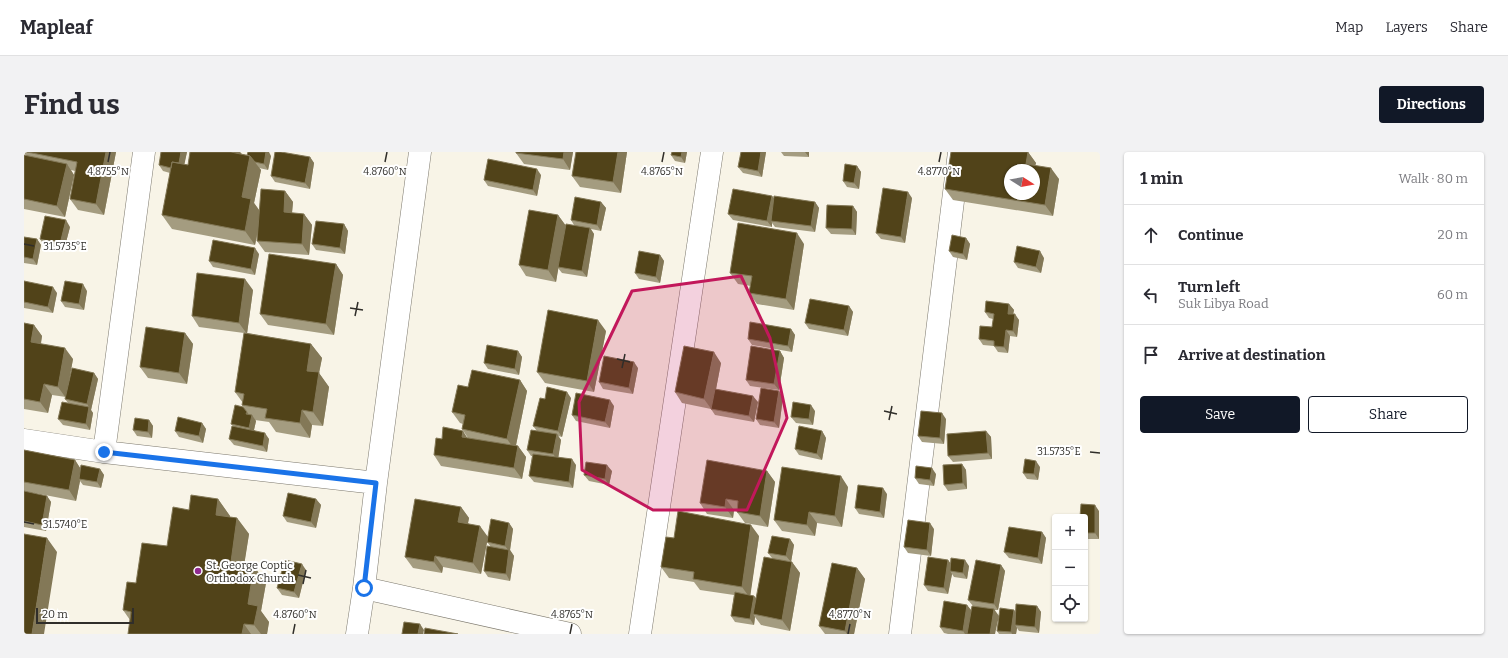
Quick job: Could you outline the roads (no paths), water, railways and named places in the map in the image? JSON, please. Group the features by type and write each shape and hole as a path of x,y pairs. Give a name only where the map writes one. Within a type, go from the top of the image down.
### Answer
{"street":[{"path":"104,452 144,152"},
{"path":"357,634 420,152"},
{"path":"640,634 712,152"},
{"path":"900,634 959,152"},
{"path":"24,440 104,452 376,483"},
{"path":"364,588 570,634"}],"place":[{"name":"St. George Coptic Orthodox Church","path":"198,571"}]}
